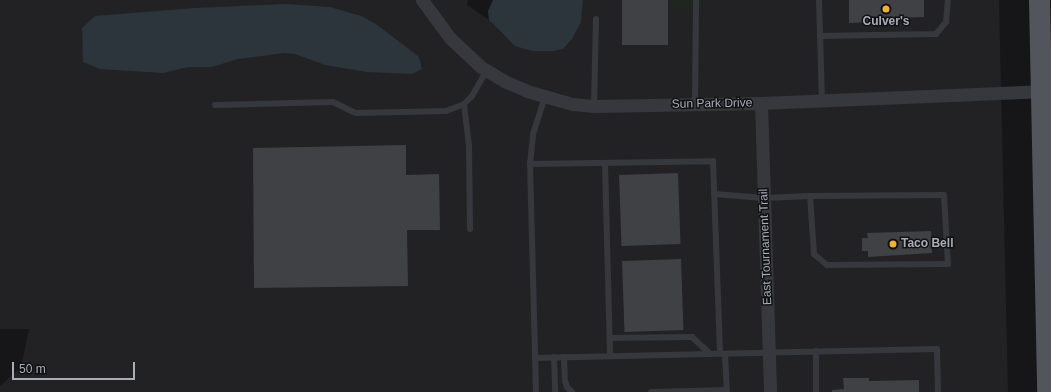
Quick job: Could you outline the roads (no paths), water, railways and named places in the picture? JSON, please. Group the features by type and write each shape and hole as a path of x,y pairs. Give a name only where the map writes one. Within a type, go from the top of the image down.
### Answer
{"main road":[{"path":"1039,0 1047,392"}],"street":[{"name":"Sun Park Drive","path":"422,0 450,38 487,70 504,81 545,97 594,106 822,101 991,91 1042,91"},
{"name":"East Tournament Trail","path":"761,103 770,392"}],"lane":[{"path":"695,104 696,0"},
{"path":"819,0 822,101"},
{"path":"820,36 936,34 946,22 948,0"},
{"path":"594,106 596,19"},
{"path":"215,105 333,102 356,113 446,111 464,104 472,96 487,70"},
{"path":"536,392 530,164 533,134 545,97"},
{"path":"464,104 469,146 470,229"},
{"path":"530,164 714,161 714,194 723,354 727,391 651,392"},
{"path":"605,163 610,356"},
{"path":"714,194 764,198 810,196 944,196 948,264 837,266 821,262 814,254 810,196"},
{"path":"610,338 692,337 710,354"},
{"path":"535,358 937,349 938,392"},
{"path":"816,351 816,392"},
{"path":"554,357 555,392"},
{"path":"564,357 565,381 567,387 572,392"}],"place":[{"name":"Culver's","path":"886,9"},
{"name":"Taco Bell","path":"893,244"}]}
